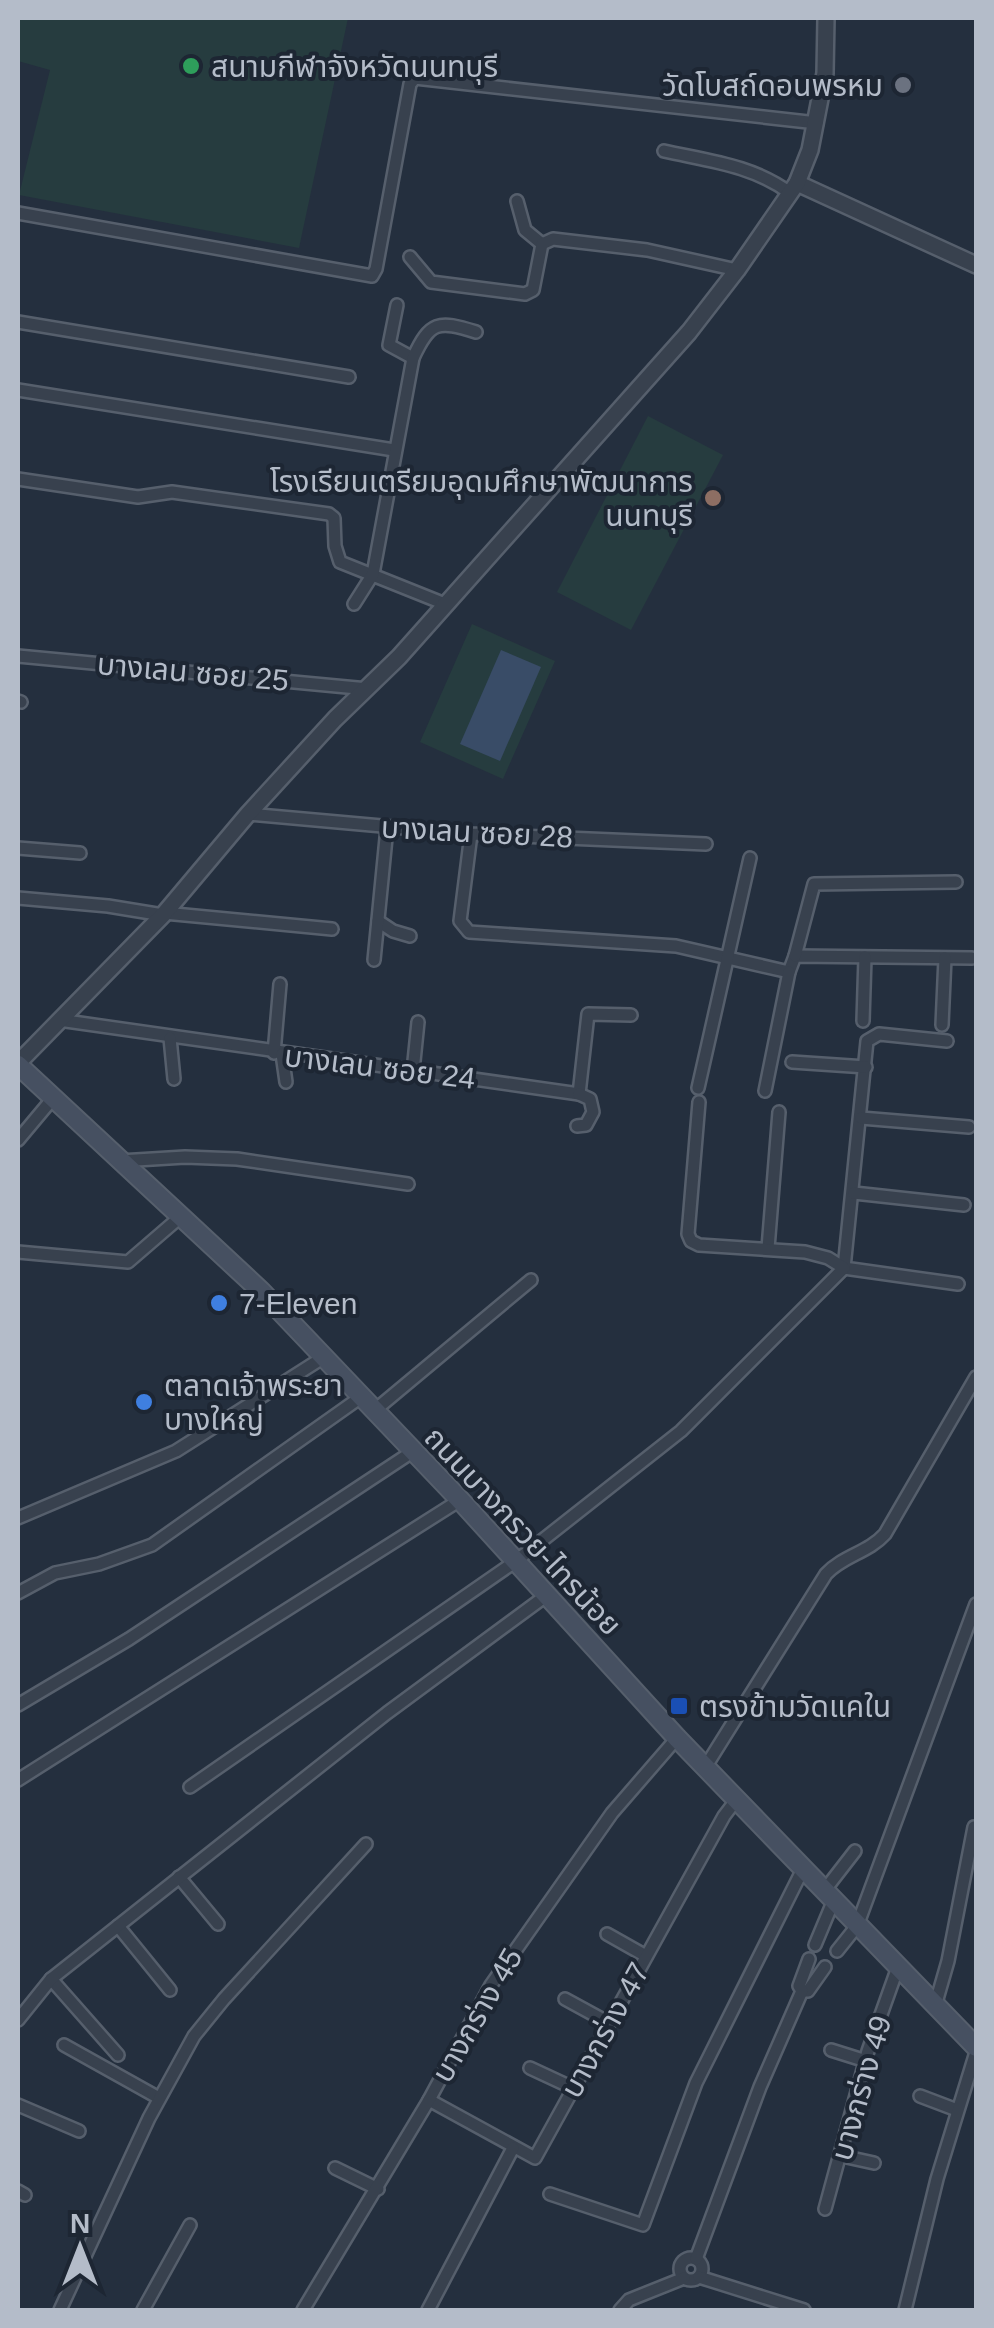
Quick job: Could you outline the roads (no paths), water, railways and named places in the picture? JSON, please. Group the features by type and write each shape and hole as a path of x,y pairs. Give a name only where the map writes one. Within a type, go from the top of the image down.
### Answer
{"main road":[{"name":"ถนนบางกรวย-ไทรน้อย","path":"18,1064 260,1291 460,1500 676,1738 976,2050"}],"street":[{"path":"18,1064 163,914 248,814 445,604 689,332 737,270 793,188 817,123 826,18"},
{"path":"18,213 372,276 410,84 415,78 817,123"},
{"path":"664,152 745,168 976,266"},
{"path":"518,201 525,230 542,244 566,240 631,248 737,270"},
{"path":"410,257 431,282 530,294 542,244"},
{"path":"396,304 389,345 412,358"},
{"path":"18,322 349,378"},
{"path":"354,604 374,574 412,358 424,334 433,326 443,324 476,332"},
{"path":"18,390 394,450"},
{"path":"18,479 138,496 172,492 328,514 334,518 340,562 445,604"},
{"name":"บางเลน ซอย 25","path":"18,656 368,689"},
{"name":"บางเลน ซอย 28","path":"248,814 471,834 706,844"},
{"path":"374,960 387,828"},
{"path":"471,834 460,921 469,932 676,946 789,972"},
{"path":"18,848 80,854"},
{"path":"698,1088 750,858"},
{"path":"765,1091 789,972 814,884 956,882"},
{"path":"18,898 332,929"},
{"path":"378,922 410,936"},
{"path":"794,956 972,958"},
{"path":"863,1021 865,958"},
{"path":"942,1025 944,958"},
{"path":"280,984 278,1054 286,1082"},
{"path":"577,1126 586,1125 594,1112 594,1103 578,1094 588,1014 631,1015"},
{"name":"บางเลน ซอย 24","path":"59,1020 578,1094"},
{"path":"413,1071 418,1022"},
{"path":"190,1787 516,1561 681,1430 844,1268 867,1041 872,1035 947,1041"},
{"path":"170,1038 174,1080"},
{"path":"792,1062 866,1067"},
{"path":"18,1140 54,1097"},
{"path":"699,1102 688,1234 691,1241 817,1254 844,1268 958,1284"},
{"path":"768,1248 779,1112"},
{"path":"861,1118 970,1127"},
{"path":"120,1161 237,1159 408,1184"},
{"path":"854,1194 964,1205"},
{"path":"18,1252 128,1262 180,1218"},
{"path":"18,1594 55,1573 99,1564 152,1545 368,1404 531,1280"},
{"path":"18,1518 176,1451 324,1357"},
{"path":"706,1766 826,1574 842,1558 866,1550 885,1534 976,1377"},
{"path":"18,1705 129,1639 412,1452"},
{"path":"18,1780 460,1500"},
{"path":"18,2020 51,1978 387,1713 547,1594"},
{"path":"837,1951 857,1926 976,1604"},
{"name":"บางกร่าง 45","path":"303,2310 430,2100 491,1984 612,1813 676,1738"},
{"name":"บางกร่าง 47","path":"513,2148 534,2158 737,1799"},
{"path":"936,2006 974,1828"},
{"path":"60,2310 159,2098 194,2036 366,1844"},
{"path":"814,1944 828,1896 854,1851"},
{"path":"550,2194 643,2225 696,2084 803,1869"},
{"path":"180,1877 218,1924"},
{"path":"118,1926 170,1990"},
{"path":"607,1934 646,1956"},
{"path":"696,2259 760,2087 802,1991 808,1959"},
{"path":"802,1991 808,1991 826,1967"},
{"name":"บางกร่าง 49","path":"824,2209 866,2061 898,1967"},
{"path":"51,1978 118,2056"},
{"path":"565,1999 609,2023"},
{"path":"64,2046 159,2098"},
{"path":"831,2050 866,2061"},
{"path":"905,2310 976,2050"},
{"path":"530,2068 573,2088"},
{"path":"920,2096 957,2110"},
{"path":"428,2310 513,2148 430,2100"},
{"path":"18,2105 79,2131"},
{"path":"842,2156 874,2164"},
{"path":"335,2168 378,2189"},
{"path":"143,2310 190,2225"},
{"path":"620,2310 629,2300 684,2278 699,2277 702,2267 696,2259 681,2263 680,2274 684,2278"},
{"path":"699,2277 804,2310"}],"water":[{"path":"501,650 541,667 500,761 460,744"}],"place":[{"name":"สนามกีฬาจังหวัดนนทบุรี","path":"191,66"},
{"name":"วัดโบสถ์ดอนพรหม","path":"903,85"},
{"name":"โรงเรียนเตรียมอุดมศึกษาพัฒนาการ นนทบุรี","path":"713,498"},
{"name":"7-Eleven","path":"219,1303"},
{"name":"ตลาดเจ้าพระยา บางใหญ่","path":"144,1402"},
{"name":"ตรงข้ามวัดแคใน","path":"679,1706"}]}
